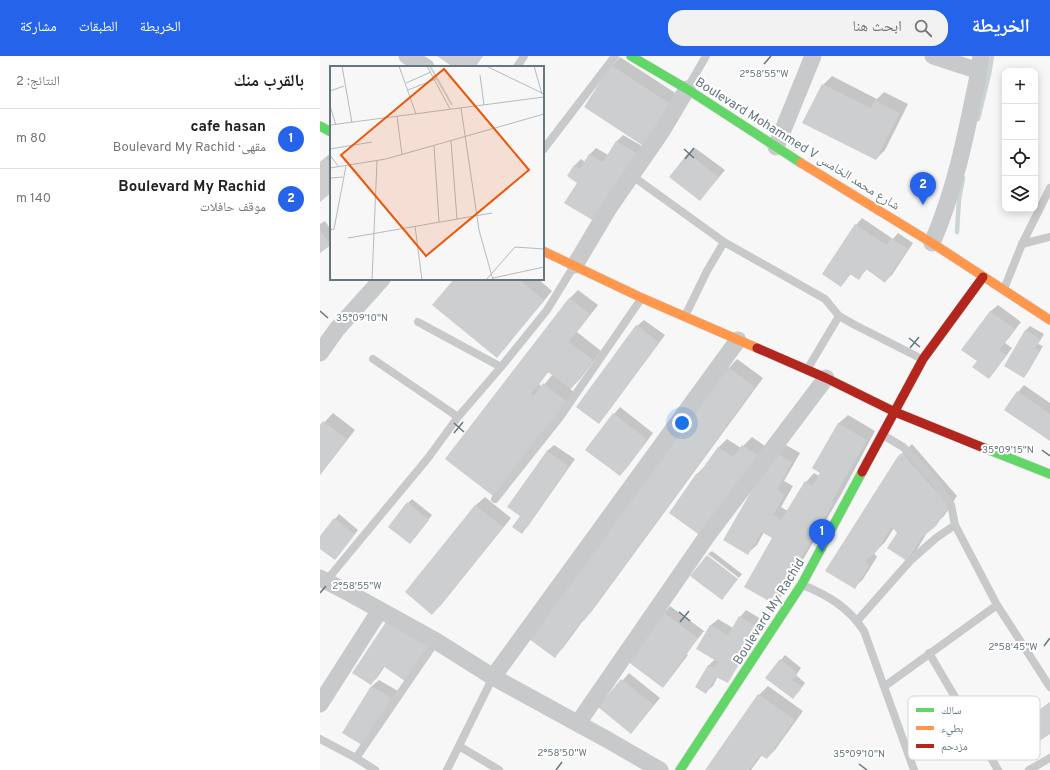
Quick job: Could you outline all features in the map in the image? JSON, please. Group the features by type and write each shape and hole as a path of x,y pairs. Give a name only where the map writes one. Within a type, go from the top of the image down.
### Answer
{"street":[{"path":"407,56 424,66"},
{"name":"Boulevard Mohammed V شارع محمد الخامس","path":"631,56 687,89 776,147 932,243 1050,320"},
{"path":"776,147 813,56"},
{"path":"932,243 942,222 959,168 980,64 933,56"},
{"path":"575,265 609,208 662,131 687,89"},
{"path":"320,126 330,131"},
{"path":"544,251 642,298 826,378 895,412 1050,474"},
{"name":"Boulevard My Rachid","path":"680,770 802,584 923,359 983,277"},
{"path":"320,353 337,329 381,280"},
{"path":"493,677 738,340"},
{"path":"578,723 707,536 826,378"},
{"path":"323,579 436,642 493,677 660,770"},
{"path":"320,704 380,610"}],"lane":[{"path":"518,66 524,56"},
{"path":"544,149 615,56"},
{"path":"687,89 706,56"},
{"path":"631,175 724,242 821,297 831,305 839,316 923,359"},
{"path":"1004,290 1022,244 1050,188"},
{"path":"1022,244 1050,237"},
{"path":"685,316 707,270 724,242"},
{"path":"323,579 428,458 458,417 501,368 547,310 575,265"},
{"path":"495,498 560,417 642,298"},
{"path":"807,370 839,316"},
{"path":"418,322 501,368"},
{"path":"374,359 458,417"},
{"path":"883,435 904,447 931,476 951,506 954,525 997,605 1050,687"},
{"path":"857,621 910,560 954,525"},
{"path":"802,584 826,595 857,621 864,631 908,753"},
{"path":"885,686 997,605"},
{"path":"356,758 436,642"},
{"path":"929,653 954,696"},
{"path":"446,770 493,677"},
{"path":"320,739 375,770"},
{"path":"459,746 499,770"},
{"path":"1029,770 1050,758"},
{"path":"911,760 914,770"},
{"path":"992,760 998,770"}],"building":[{"path":"437,56 483,56 474,66 452,66"},
{"path":"611,65 675,107 648,149 584,107"},
{"path":"822,84 871,108 875,100 900,113 876,160 802,123"},
{"path":"616,141 636,153 594,221 564,203 577,183 567,176 574,165 580,169 589,154 603,162"},
{"path":"688,153 719,177 700,201 669,177"},
{"path":"326,158 330,163 330,194 320,202 320,162"},
{"path":"855,224 887,245 891,238 908,249 885,283 866,269 859,280 850,274 841,287 822,274"},
{"path":"320,230 330,246 320,253"},
{"path":"453,280 520,280 544,300 497,358 432,305"},
{"path":"569,298 590,314 569,342 593,360 571,389 548,372 531,394 534,396 543,383 566,401 493,496 445,459"},
{"path":"990,311 1015,329 999,350 1006,355 989,379 972,367 977,361 961,350"},
{"path":"636,325 659,342 599,424 576,407"},
{"path":"1025,330 1041,339 1035,348 1040,351 1024,378 1004,366"},
{"path":"728,367 755,387 584,621 582,620 555,658 529,639"},
{"path":"1017,391 1050,414 1050,441 1004,410"},
{"path":"613,413 648,440 620,476 585,450"},
{"path":"323,421 347,439 320,474 320,425"},
{"path":"838,423 867,440 832,501 834,502 786,584 788,585 776,605 744,587 772,538 762,532 748,555 723,540 774,452 792,462 777,490 785,495 773,515 781,520 805,481 812,486 820,473 812,468"},
{"path":"742,445 758,455 701,536 669,513 696,474 698,475 718,447 733,457"},
{"path":"547,451 569,466 522,534 512,527 520,516 507,507"},
{"path":"902,453 949,506 936,526 921,538 907,561 887,548 897,533 892,527 876,552 865,561 869,566 855,589 825,571 898,456"},
{"path":"407,502 429,520 410,544 388,527"},
{"path":"475,505 503,527 432,615 405,592"},
{"path":"334,518 355,534 335,560 320,549 320,536"},
{"path":"707,555 738,579 722,600 690,576"},
{"path":"663,612 698,638 663,688 627,661"},
{"path":"739,616 760,628 728,683 716,677 706,694 695,687 708,665 714,668 718,662 696,649 710,625 728,635"},
{"path":"388,619 428,646 405,681 383,666 371,685 352,673"},
{"path":"780,659 798,673 792,680 802,687 793,699 765,678"},
{"path":"621,679 654,705 631,734 598,707"},
{"path":"371,686 392,698 362,745 342,733"},
{"path":"758,694 795,720 767,759 760,755 749,770 705,770"},
{"path":"1050,703 1050,734 1040,741 1040,710"}],"waterway":[{"path":"978,119 992,56"},
{"path":"957,232 959,199 963,178"}],"traffic: fast":[{"path":"631,56 687,89 801,163"},
{"path":"320,126 330,131"},
{"path":"984,448 1050,474"},
{"path":"680,770 802,584 862,472"}],"traffic: slow":[{"path":"801,163 932,243 1050,320"},
{"path":"544,251 642,298 757,348"}],"traffic: jam":[{"path":"862,472 923,359 983,277"},
{"path":"757,348 826,378 895,412 984,448"}],"place":[{"name":"Boulevard My Rachid","path":"923,205"},
{"name":"cafe hasan","path":"822,552"}]}
